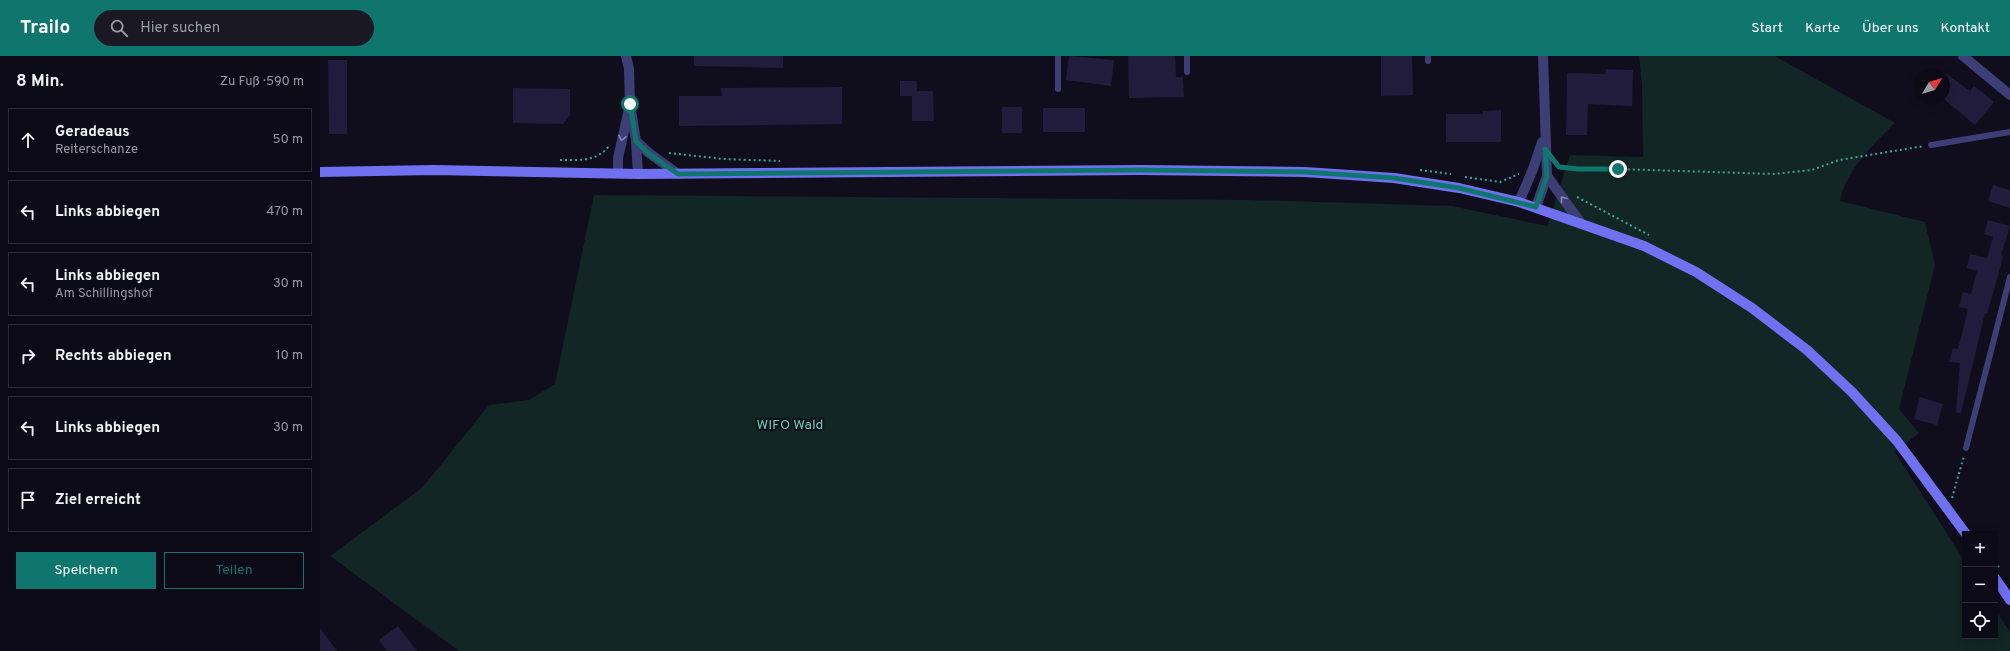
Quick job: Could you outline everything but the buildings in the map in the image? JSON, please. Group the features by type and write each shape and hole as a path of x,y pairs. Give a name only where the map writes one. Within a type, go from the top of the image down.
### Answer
{"main road":[{"path":"320,172 434,170 638,174 1140,170 1305,172 1401,179 1459,188 1536,207 1644,246 1696,272 1752,308 1807,350 1852,392 1897,441 1964,531"},
{"path":"1998,582 2010,600"}],"street":[{"path":"626,56 629,69 630,104 636,141 638,174"},
{"path":"1536,207 1547,176 1543,56"},
{"path":"1963,56 2010,95"},
{"path":"618,173 618,158 630,104"},
{"path":"1519,202 1533,170 1545,134"},
{"path":"636,141 649,154 678,174"},
{"path":"1547,176 1580,222"}],"lane":[{"path":"1058,56 1058,89"},
{"path":"1187,56 1188,72"},
{"path":"1931,145 2010,132"},
{"path":"1966,448 2010,278"}],"path":[{"path":"1545,149 1559,167 1578,169 1774,174 1812,170 1839,160 1931,145"},
{"path":"1949,509 1966,448"}],"green space":[{"name":"WIFO Wald","path":"1639,56 1775,56 1895,123 1878,140 1854,169 1843,190 1840,201 1925,222 1935,265 1899,409 1919,433 1895,452 1962,557 1962,639 1998,639 1998,614 2010,632 2010,651 459,651 330,556 422,488 489,405 529,400 555,384 594,195 1249,200 1452,206 1547,226 1570,155 1643,157 1642,84"}],"route":[{"path":"630,104 636,141 649,154 678,174 1140,170 1305,172 1394,178 1459,188 1536,207 1547,176 1545,149 1559,167 1578,169 1618,169"}]}
